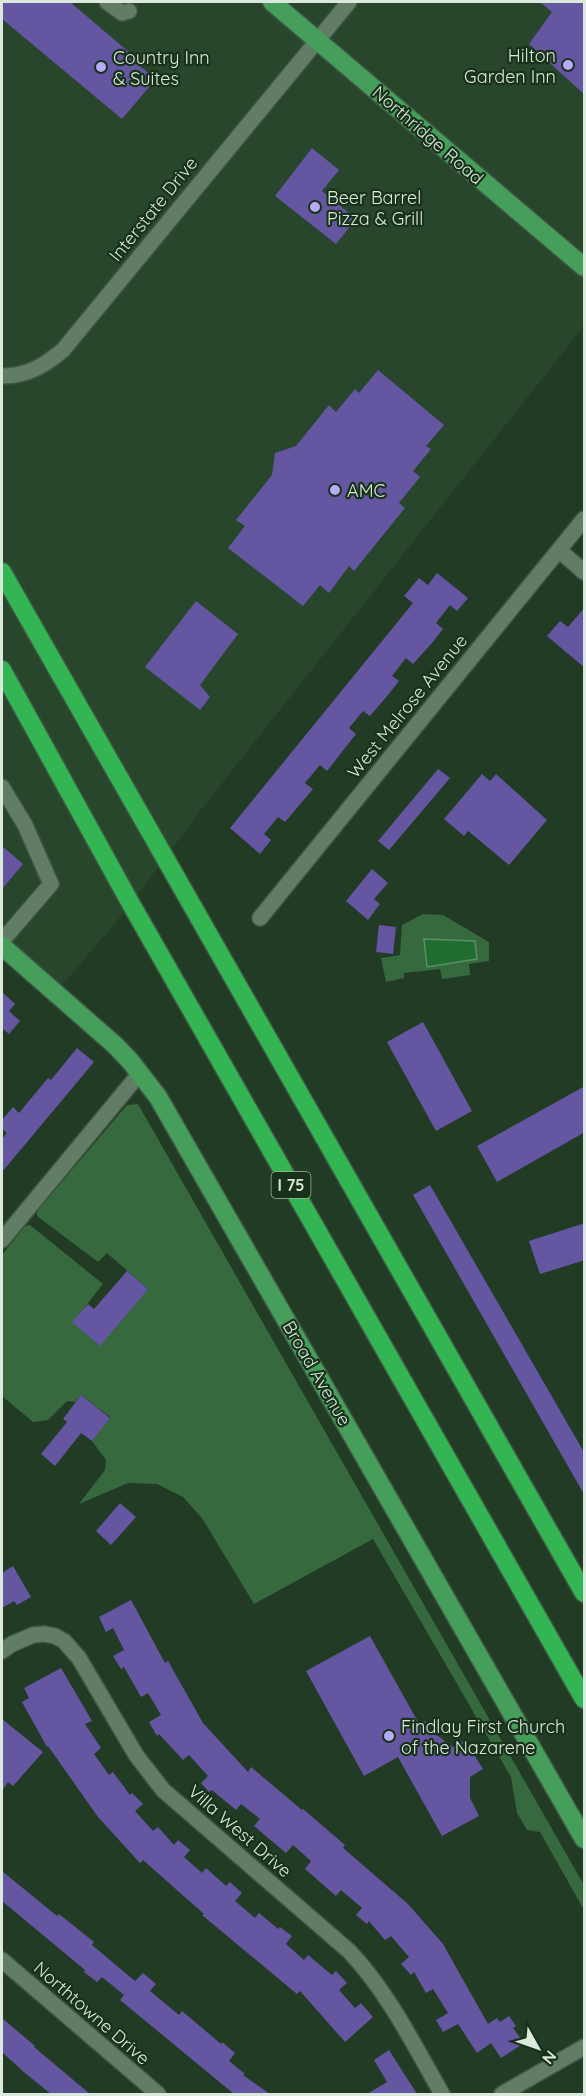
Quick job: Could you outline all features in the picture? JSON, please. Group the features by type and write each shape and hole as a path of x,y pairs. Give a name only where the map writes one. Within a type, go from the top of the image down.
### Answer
{"highway":[{"path":"2,572 585,1593"},
{"name":"I 75","path":"2,670 131,904 585,1699"}],"main road":[{"name":"Northridge Road","path":"272,2 585,267"},
{"name":"Broad Avenue","path":"2,946 116,1046 140,1073 181,1136 585,1839"}],"street":[{"path":"107,2 122,13 129,10"},
{"name":"Interstate Drive","path":"2,376 24,374 34,370 45,365 63,350 316,39 349,2"},
{"name":"West Melrose Avenue","path":"260,918 585,519"},
{"path":"559,550 585,572"},
{"path":"2,787 24,825 51,884 2,941"},
{"path":"2,1240 140,1073"},
{"name":"Villa West Drive","path":"2,1651 22,1639 44,1634 55,1636 72,1649 136,1755 163,1790 349,1951 364,1967 378,1984 442,2094"},
{"name":"Northtowne Drive","path":"2,1960 158,2094"},
{"path":"502,2094 585,2047"}],"shaded area":[{"path":"2,2 584,2 584,326 200,811 131,904 56,993 2,946"},
{"path":"423,914 443,915 489,942 489,961 469,964 470,975 442,979 440,969 404,973 404,978 386,982 381,958 400,955 402,925"},
{"path":"424,939 475,941 477,959 427,967"},
{"path":"138,1104 584,1885 584,1910 540,1832 527,1830 517,1813 511,1777 373,1539 254,1604 202,1518 183,1497 157,1484 128,1483 79,1504 105,1470 106,1460 92,1441 110,1417 81,1395 75,1402 67,1401 48,1420 33,1422 2,1396 2,1255 25,1226 30,1225 103,1284 73,1322 148,1289 107,1253 98,1262 37,1216 37,1211 127,1105"}],"building":[{"name":"Country Inn & Suites","path":"2,2 70,2 130,53 127,56 156,79 122,119 2,19"},
{"name":"Hilton Garden Inn","path":"540,2 585,2 585,95 529,44 552,12"},
{"name":"Beer Barrel Pizza & Grill","path":"312,148 339,170 322,191 356,219 336,244 275,196"},
{"name":"AMC","path":"378,370 444,425 426,446 431,449 413,471 420,477 399,503 405,508 354,571 349,566 329,593 320,585 303,606 228,548 245,526 236,520 272,475 275,453 296,446 329,405 336,412 355,389 359,393"},
{"path":"437,573 468,598 457,611 450,605 436,623 443,629 432,643 413,664 406,658 392,676 399,681 388,695 370,716 363,711 349,728 356,734 327,771 320,765 305,783 313,789 285,822 278,817 264,834 271,840 260,854 230,828 413,603 404,596 419,578 428,585"},
{"path":"196,601 238,634 200,685 210,697 200,710 145,667"},
{"path":"585,607 585,668 547,636 560,621 568,627"},
{"path":"438,769 450,778 389,850 378,841"},
{"path":"482,774 490,781 496,774 547,820 509,865 468,831 464,836 444,819"},
{"path":"2,846 23,864 2,889"},
{"path":"372,869 388,883 374,899 380,904 368,920 346,901"},
{"path":"379,925 396,927 393,954 376,952"},
{"path":"2,992 15,1004 9,1011 20,1021 9,1034 2,1028"},
{"path":"423,1022 472,1111 436,1131 387,1042"},
{"path":"77,1048 94,1062 2,1172 2,1139 7,1133 2,1129 2,1120 13,1107 19,1113 48,1078 51,1080"},
{"path":"585,1086 585,1132 497,1182 477,1146"},
{"path":"430,1185 585,1454 585,1496 413,1195"},
{"path":"585,1223 585,1260 540,1274 529,1241"},
{"path":"127,1271 148,1289 100,1346 72,1322 88,1304 94,1309"},
{"path":"81,1395 110,1418 92,1441 81,1433 55,1466 41,1454 67,1422 63,1419"},
{"path":"120,1503 136,1517 111,1545 96,1531"},
{"path":"13,1566 31,1597 17,1605 14,1601 2,1608 2,1573"},
{"path":"131,1600 165,1663 168,1661 203,1723 248,1772 251,1767 303,1809 345,1845 343,1848 408,1904 443,1944 488,2024 497,2018 500,2022 509,2016 516,2026 513,2028 524,2043 501,2058 491,2043 477,2053 458,2024 443,2032 436,2020 448,2013 433,1989 426,1993 414,1972 411,1975 401,1964 409,1957 391,1936 385,1940 369,1921 367,1924 356,1915 362,1908 341,1890 336,1896 305,1869 311,1861 293,1845 286,1853 254,1826 260,1819 241,1804 236,1810 212,1790 209,1792 201,1783 208,1776 189,1755 183,1760 159,1734 157,1736 149,1722 161,1715 148,1693 141,1697 124,1667 121,1669 113,1656 124,1650 113,1628 106,1632 99,1617"},
{"name":"Findlay First Church of the Nazarene","path":"370,1636 418,1722 425,1721 431,1731 453,1747 465,1740 483,1769 470,1777 470,1798 479,1816 442,1836 398,1757 364,1776 306,1671"},
{"path":"61,1668 92,1721 85,1724 101,1748 94,1754 109,1775 113,1772 130,1795 132,1793 143,1804 135,1811 153,1831 158,1827 174,1845 178,1840 190,1850 184,1857 202,1873 206,1868 226,1886 230,1882 242,1893 235,1901 255,1918 259,1913 278,1929 280,1927 292,1936 286,1944 304,1960 308,1955 332,1975 336,1971 347,1983 339,1990 355,2008 361,2003 373,2017 345,2042 300,1991 297,1994 202,1915 204,1914 143,1860 140,1863 98,1817 47,1747 22,1702 29,1698 24,1688"},
{"path":"2,1719 43,1752 13,1786 8,1782 2,1791"},
{"path":"2,1871 57,1916 59,1914 94,1942 92,1945 135,1981 143,1973 156,1984 150,1991 179,2015 182,2011 235,2053 229,2061 245,2074 243,2075 270,2094 234,2094 120,2000 124,1995 102,1977 97,1982 84,1972 85,1970 2,1901"},
{"path":"2,2018 90,2094 51,2094 25,2073 2,2052"},
{"path":"389,2050 417,2094 367,2094 387,2082 374,2060"}],"place":[{"name":"Hilton Garden Inn","path":"568,65"},
{"name":"Country Inn & Suites","path":"101,67"},
{"name":"Beer Barrel Pizza & Grill","path":"315,207"},
{"name":"AMC","path":"335,490"},
{"name":"Findlay First Church of the Nazarene","path":"389,1736"}]}
